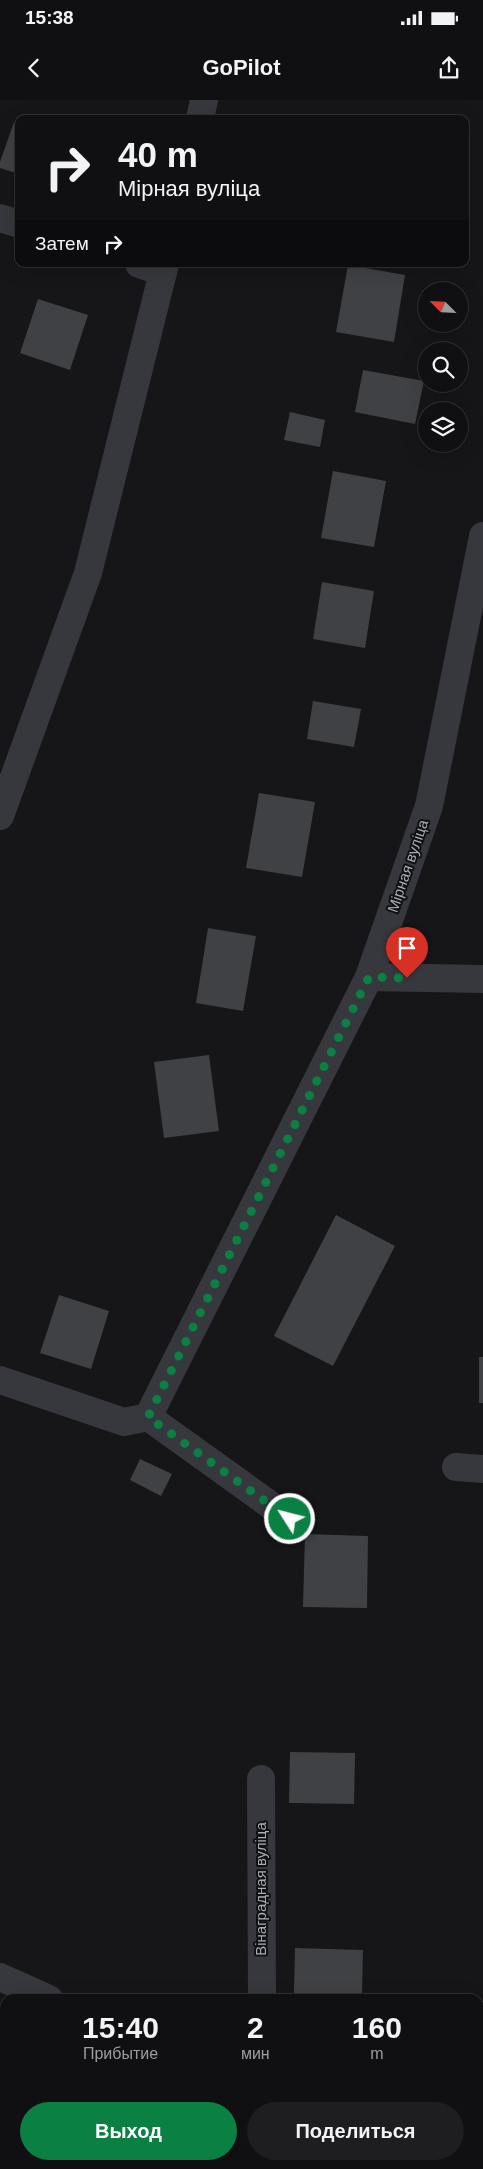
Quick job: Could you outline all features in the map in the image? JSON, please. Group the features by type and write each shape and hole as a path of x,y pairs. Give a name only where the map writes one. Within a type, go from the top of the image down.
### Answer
{"street":[{"path":"201,115 204,100"},
{"path":"0,218 15,223"},
{"path":"1,811 88,573 156,267"},
{"name":"Мірная вуліца","path":"148,1417 369,977 429,806 483,536"},
{"path":"369,977 483,979"},
{"path":"0,1380 124,1422 148,1417 290,1519"},
{"name":"Вінаградная вуліца","path":"260,1779 262,1994"},
{"path":"0,1977 38,1994"}],"building":[{"path":"14,122 15,173 0,168 0,162"},
{"path":"348,267 359,267 405,275 394,342 336,332"},
{"path":"38,299 88,315 70,370 20,353"},
{"path":"363,370 418,380 418,392 422,392 420,402 418,402 415,424 355,412"},
{"path":"290,412 325,420 320,447 284,440"},
{"path":"333,471 386,481 374,547 321,538"},
{"path":"322,582 374,591 365,648 313,639"},
{"path":"313,701 361,709 354,747 307,739"},
{"path":"259,793 315,802 302,877 246,868"},
{"path":"208,928 256,936 243,1011 196,1003"},
{"path":"209,1055 219,1131 164,1138 154,1062"},
{"path":"336,1215 395,1246 333,1366 274,1336"},
{"path":"59,1295 109,1311 91,1369 40,1353"},
{"path":"479,1357 483,1357 483,1403 479,1403"},
{"path":"140,1459 172,1474 161,1496 130,1480"},
{"path":"305,1534 368,1536 367,1608 303,1607"},
{"path":"290,1752 355,1753 354,1804 289,1803"},
{"path":"295,1948 363,1950 362,1994 294,1993"}],"route":[{"path":"290,1519 148,1417 369,977 407,978"}]}
